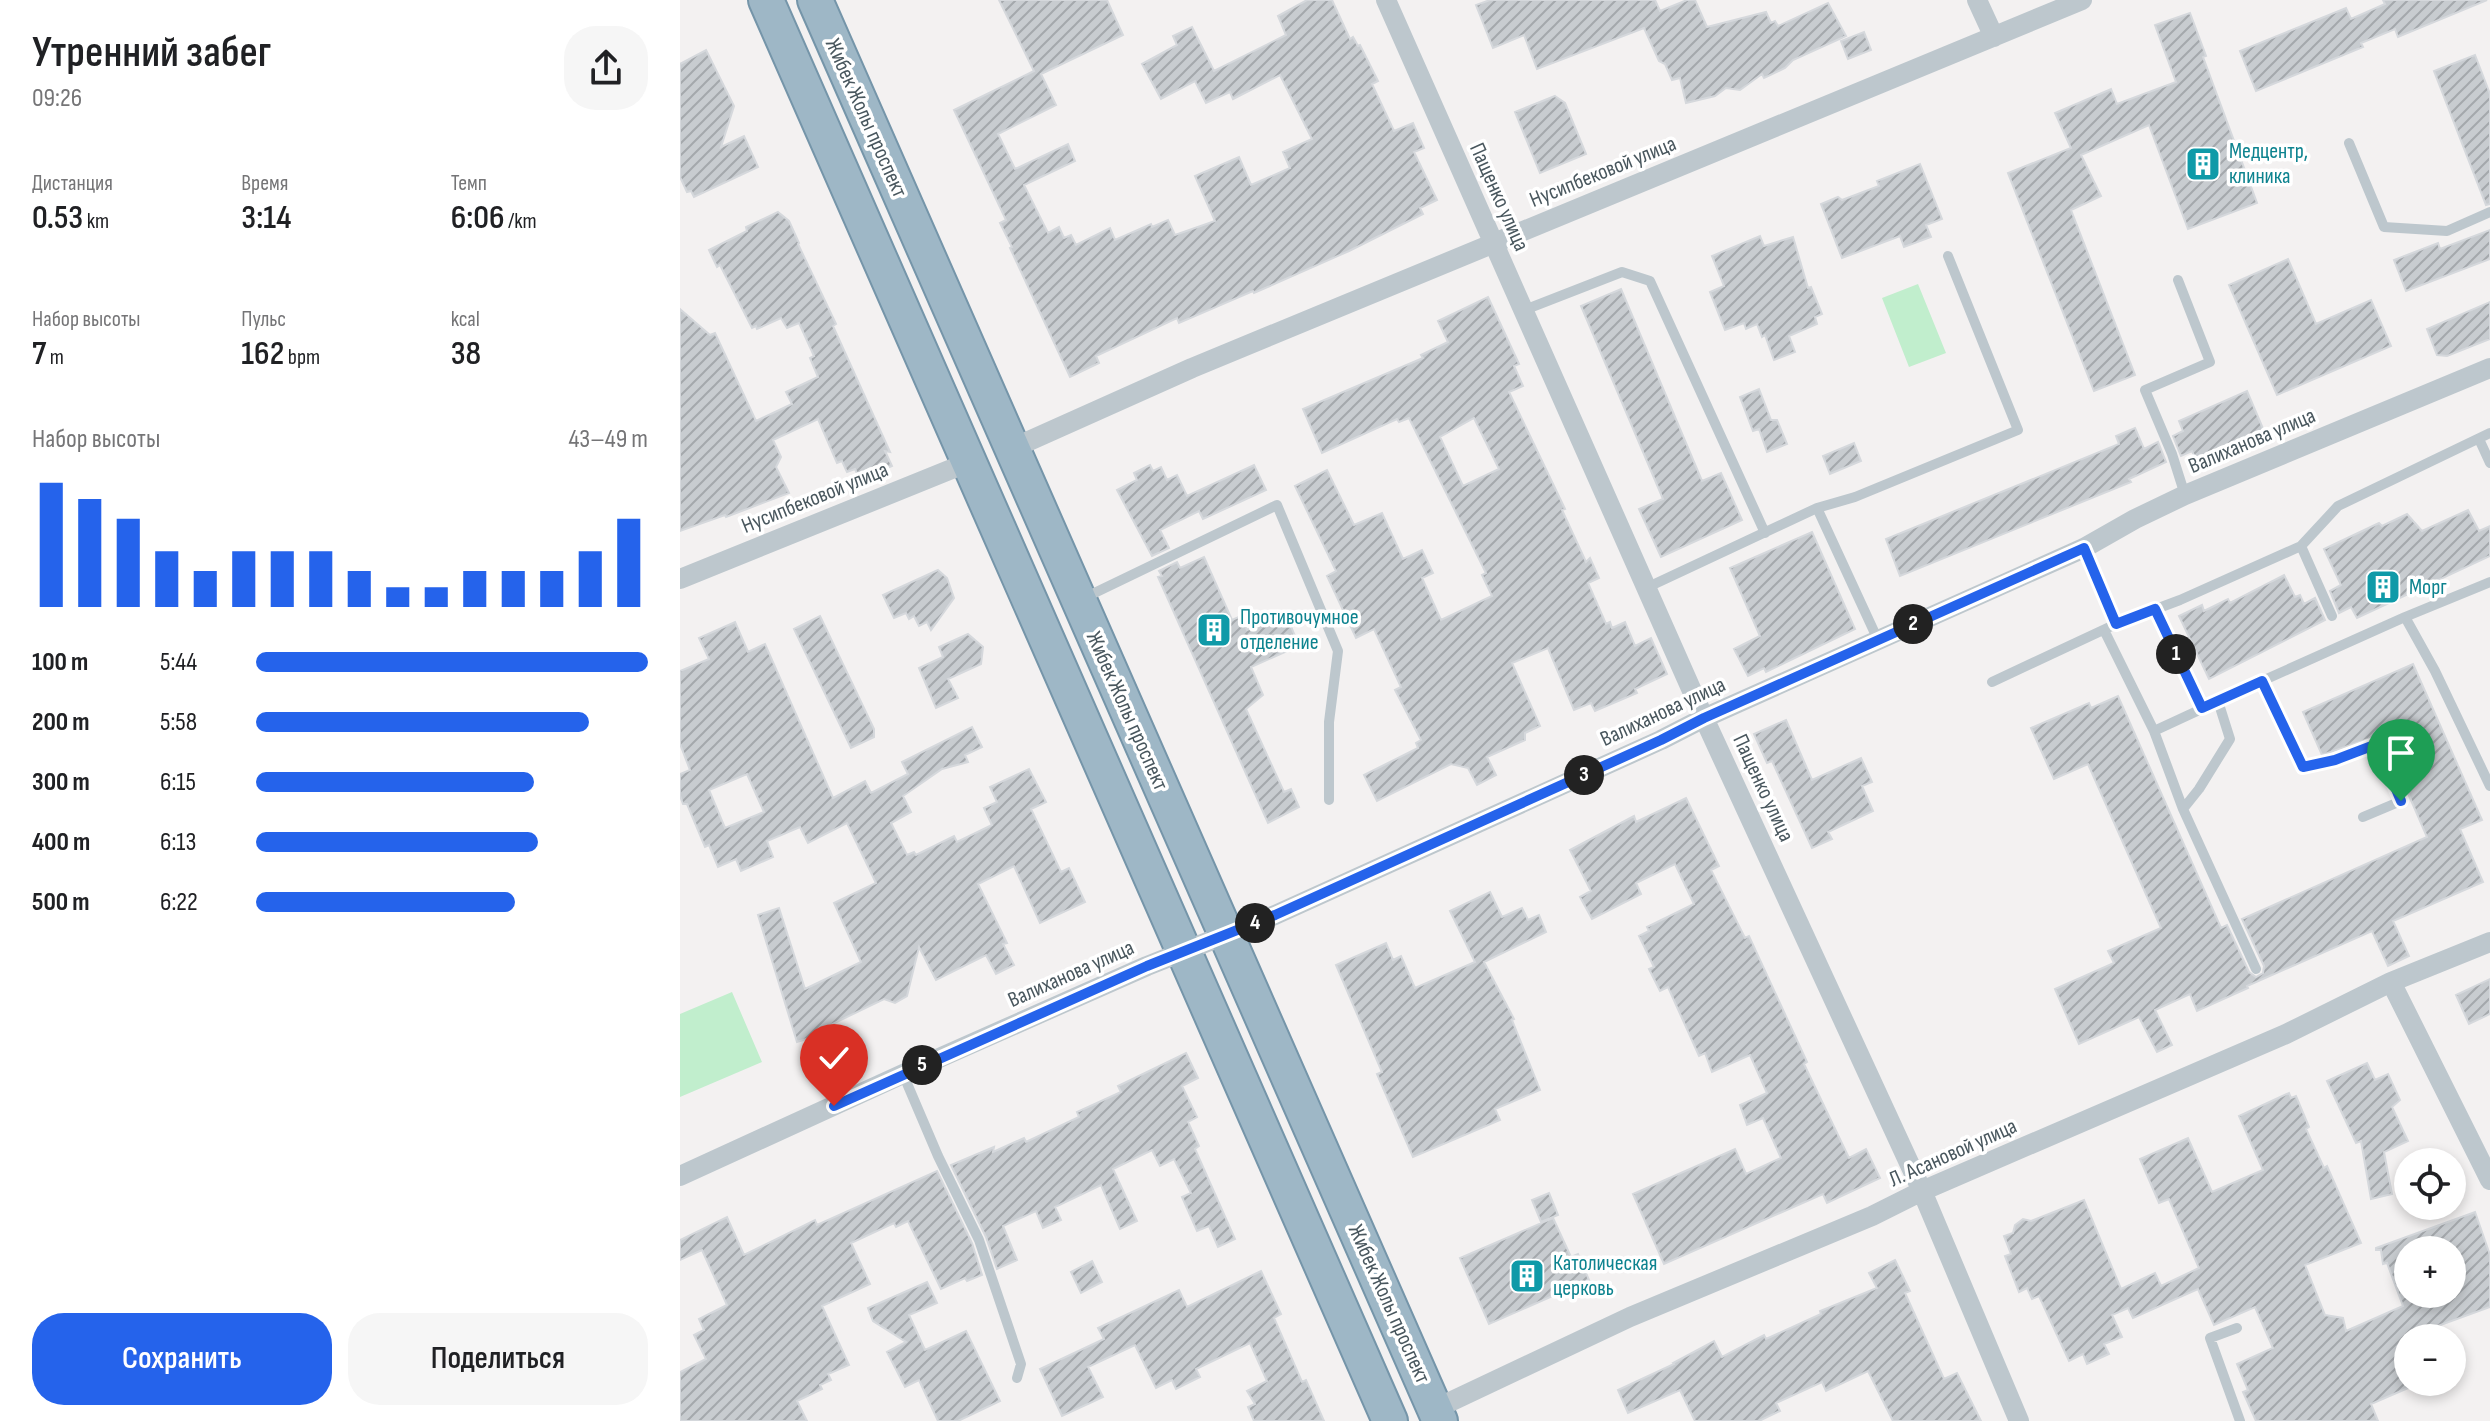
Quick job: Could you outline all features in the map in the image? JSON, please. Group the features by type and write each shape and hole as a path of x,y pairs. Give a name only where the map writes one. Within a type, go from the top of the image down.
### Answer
{"highway":[{"name":"Жибек Жолы проспект","path":"766,0 1184,951 1384,1419"},
{"name":"Жибек Жолы проспект","path":"815,0 1438,1415"}],"street":[{"name":"Пащенко улица","path":"1386,0 1704,718 1922,1191 2019,1421"},
{"path":"1977,0 1994,37"},
{"name":"Нусипбековой улица","path":"1011,449 1192,368 2082,0"},
{"name":"Валиханова улица","path":"680,1176 903,1074 1184,951 1275,915 2084,548 2185,495 2490,368"},
{"name":"Нусипбековой улица","path":"680,579 969,462"},
{"name":"Л. Асановой улица","path":"1438,1415 1630,1317 1872,1216 1922,1191 2286,1034 2391,982 2490,942"},
{"path":"2391,982 2490,1180"}],"lane":[{"path":"2349,143 2384,227 2447,231 2490,212"},
{"path":"1646,588 1817,508 1855,497 2018,430 1948,256"},
{"path":"1522,311 1622,272 1650,281 1765,533"},
{"path":"2178,280 2210,362 2145,390 2172,454 2185,495"},
{"path":"1992,682 2116,624 2301,546 2338,506 2490,433"},
{"path":"2479,439 2490,463"},
{"path":"1078,601 1277,505 1338,651 1329,722 1329,800"},
{"path":"1817,508 1878,640"},
{"path":"2301,546 2332,616"},
{"path":"2084,548 2116,624"},
{"path":"2154,731 2405,617 2490,582"},
{"path":"2155,609 2202,708"},
{"path":"2405,617 2435,671 2490,786"},
{"path":"2104,630 2154,731 2183,809 2256,969"},
{"path":"2262,681 2303,767 2335,760 2377,744 2401,801 2363,817"},
{"path":"2183,809 2230,739 2218,701"},
{"path":"903,1074 979,1240 1021,1364 1017,1378"},
{"path":"2237,1328 2210,1338 2240,1421"}],"green space":[{"path":"1918,284 1946,353 1909,367 1882,298"},
{"path":"732,992 762,1062 680,1097 680,1014"}],"building":[{"path":"999,0 1107,0 1123,35 1041,74 1056,105 998,134 1015,169 1068,144 1075,161 1024,185 1048,233 1059,227 1064,238 1071,235 1076,245 1110,228 1115,240 1168,220 1175,235 1215,221 1195,176 1239,157 1251,185 1290,168 1283,152 1312,139 1280,75 1233,99 1230,92 1206,103 1195,81 1161,99 1142,64 1177,45 1173,36 1192,27 1214,71 1286,35 1278,16 1307,0 1332,0 1350,39 1353,37 1360,45 1378,81 1372,84 1394,131 1413,123 1424,148 1414,152 1437,200 1420,208 1423,214 1349,251 1179,323 1177,318 1096,356 1099,363 1070,377 1010,248 1000,223 1006,220 954,110 1034,71"},
{"path":"1490,0 1655,0 1660,11 1695,0 1707,27 1766,12 1771,23 1775,21 1778,26 1828,3 1846,36 1793,60 1785,68 1764,78 1762,74 1740,90 1726,88 1715,96 1686,103 1680,78 1672,80 1665,64 1659,61 1644,28 1537,69 1524,35 1493,48 1476,5"},
{"path":"2383,0 2487,0 2398,37 2395,29 2361,43 2363,47 2256,91 2240,51 2346,8 2351,19 2385,4"},
{"path":"2190,13 2257,203 2188,229 2149,125 2081,155 2101,196 2071,210 2135,375 2094,391 2008,173 2071,148 2055,113 2111,89 2117,104 2176,82 2155,25"},
{"path":"1864,32 1871,50 1848,59 1841,41"},
{"path":"706,50 734,106 721,147 744,136 758,167 694,197 691,191 687,192 680,177 680,64"},
{"path":"2475,55 2490,94 2490,204 2486,205 2434,71"},
{"path":"1555,96 1565,103 1586,154 1540,173 1515,112"},
{"path":"1920,164 1942,219 1926,225 1931,237 1904,247 1900,236 1842,258 1821,204 1838,197 1842,200 1879,186 1877,181"},
{"path":"778,212 789,221 836,324 833,326 890,452 885,451 892,466 860,480 855,469 847,472 842,461 837,463 818,419 773,440 781,457 776,467 789,493 680,531 680,309 710,335 715,333 756,421 792,404 786,392 818,377 810,358 814,356 799,323 787,328 781,318 757,329 756,326 752,328 709,250"},
{"path":"2490,230 2490,259 2406,291 2394,260 2438,243 2440,249"},
{"path":"1760,236 1764,246 1793,237 1808,288 1811,287 1822,314 1815,317 1817,324 1789,336 1795,352 1774,360 1765,335 1762,337 1757,324 1746,329 1744,323 1725,330 1710,292 1724,286 1712,256"},
{"path":"2288,259 2316,324 2371,300 2391,346 2277,395 2229,285"},
{"path":"1621,289 1702,481 1721,473 1742,520 1661,557 1639,509 1663,499 1581,306"},
{"path":"1488,297 1519,364 1514,366 1523,386 1509,392 1565,509 1562,510 1586,562 1590,558 1599,578 1588,583 1606,624 1610,622 1612,628 1625,622 1635,646 1651,638 1667,674 1635,689 1637,693 1595,711 1591,703 1574,710 1548,648 1512,663 1540,726 1525,733 1525,740 1487,757 1496,775 1477,785 1468,768 1451,764 1377,801 1364,775 1418,748 1416,743 1421,740 1395,690 1401,687 1374,629 1356,638 1327,576 1336,571 1295,486 1327,470 1354,525 1382,513 1403,559 1422,550 1433,573 1422,578 1441,620 1492,596 1482,575 1486,573 1409,418 1399,422 1397,419 1322,453 1303,409 1423,358 1421,355 1448,342 1438,321","holes":["1474,418 1499,469 1463,486 1440,437"]},
{"path":"2490,302 2490,339 2447,356 2437,355 2427,329"},
{"path":"1759,389 1771,420 1777,420 1787,444 1767,452 1759,429 1753,431 1740,397"},
{"path":"2247,391 2264,431 2256,434 2261,446 2222,462 2217,451 2196,460 2192,451 2181,456 2173,436 2183,431 2179,421"},
{"path":"2135,428 2144,449 2158,442 2166,462 2129,479 2131,482 1900,576 1886,539 2119,444 2116,436"},
{"path":"1854,443 1861,461 1830,474 1823,456"},
{"path":"1150,465 1153,471 1161,467 1167,480 1177,475 1187,496 1254,465 1266,490 1203,519 1199,511 1160,530 1169,548 1152,556 1117,490 1137,480 1134,473"},
{"name":"Морг","path":"2468,510 2479,531 2490,526 2490,556 2357,618 2351,607 2339,613 2330,591 2341,585 2324,549 2379,523 2382,526 2407,514 2422,531"},
{"path":"1812,532 1855,629 1766,672 1764,668 1748,676 1734,649 1760,636 1730,568"},
{"name":"Противочумное отделение","path":"1204,557 1232,620 1241,616 1247,630 1286,614 1297,641 1292,644 1294,648 1251,667 1263,695 1246,709 1284,792 1291,789 1299,807 1268,823 1158,577 1162,576 1159,571 1177,562 1180,568"},
{"path":"938,570 947,578 954,598 931,630 927,622 919,626 914,616 909,619 906,613 894,618 883,595"},
{"path":"2284,575 2295,597 2300,595 2304,604 2315,598 2325,620 2209,679 2179,616 2202,605 2204,611 2228,599 2230,603"},
{"path":"820,616 874,729 874,737 851,748 794,629"},
{"path":"735,622 748,652 765,644 833,798 865,781 871,793 908,774 902,762 972,727 982,747 965,755 968,762 942,769 903,796 911,812 891,823 907,855 914,852 916,855 954,836 957,842 992,825 984,808 997,802 990,787 1029,769 1046,802 1031,809 1061,872 1069,868 1085,902 1040,923 1014,866 978,884 1007,943 1003,944 1014,965 996,974 986,955 936,980 919,947 907,996 895,1003 884,999 818,1031 819,1035 797,1042 758,915 779,908 805,989 861,962 834,903 876,883 847,823 808,843 800,827 767,841 773,857 741,871 736,859 718,867 709,845 705,847 687,804 683,804 680,796 680,774 690,770 680,744 680,671 709,659 699,638","holes":["747,774 764,812 725,828 709,790"]},
{"path":"968,634 983,647 981,664 948,679 958,698 936,708 919,668 943,657 939,647"},
{"path":"2413,664 2482,820 2460,829 2483,882 2393,921 2409,956 2388,966 2372,931 2197,1011 2190,994 2155,1010 2172,1045 2157,1052 2139,1017 2079,1044 2055,989 2114,963 2108,951 2161,928 2088,764 2054,779 2031,728 2089,703 2091,708 2118,696 2221,928 2227,925 2249,972 2256,977 2263,973 2264,966 2242,919 2427,837 2384,738 2374,737 2322,755 2303,712"},
{"path":"1786,720 1812,780 1861,758 1872,782 1862,786 1873,811 1828,832 1832,839 1812,848 1772,761 1767,763 1754,734"},
{"path":"1686,798 1719,866 1711,870 1745,938 1749,936 1807,1062 1804,1064 1849,1158 1866,1149 1880,1178 1827,1203 1823,1194 1664,1264 1633,1194 1735,1149 1746,1174 1781,1158 1763,1118 1747,1125 1740,1105 1767,1093 1750,1055 1712,1072 1705,1053 1699,1056 1668,987 1660,991 1649,969 1654,967 1639,936 1649,931 1647,927 1694,904 1675,864 1636,883 1641,894 1592,919 1580,897 1591,891 1570,850 1634,816 1636,822"},
{"path":"1490,892 1502,917 1522,908 1528,920 1539,915 1546,932 1484,962 1514,1019 1540,1090 1495,1109 1500,1120 1413,1157 1377,1074 1382,1072 1336,965 1386,943 1393,960 1401,956 1415,988 1475,962 1450,911"},
{"path":"2490,979 2490,1014 2469,1024 2456,995"},
{"path":"1186,1053 1198,1078 1182,1086 1197,1117 1188,1122 1199,1146 1195,1149 1235,1239 1218,1247 1209,1226 1197,1231 1182,1197 1191,1193 1174,1159 1160,1166 1152,1150 1113,1169 1137,1221 1120,1229 1101,1185 1055,1207 1061,1220 1043,1228 1036,1211 1003,1226 1017,1260 997,1269 986,1237 951,1165 994,1147 993,1152 1024,1138 1026,1142 1079,1117 1077,1112 1121,1092 1118,1086"},
{"path":"2367,1063 2375,1080 2388,1074 2400,1100 2392,1107 2408,1141 2384,1152 2392,1194 2371,1199 2361,1141 2356,1143 2327,1081"},
{"path":"2289,1093 2291,1098 2296,1096 2309,1127 2306,1129 2324,1168 2327,1166 2361,1243 2305,1265 2325,1315 2343,1318 2346,1331 2398,1308 2466,1308 2466,1236 2409,1236 2453,1220 2466,1220 2466,1215 2475,1212 2490,1255 2490,1307 2443,1324 2394,1324 2394,1394 2371,1404 2378,1421 2256,1421 2243,1392 2248,1390 2237,1364 2273,1348 2255,1307 2214,1325 2198,1289 2133,1318 2128,1308 2112,1315 2122,1337 2104,1344 2109,1354 2087,1364 2083,1354 2069,1361 2039,1296 2032,1299 2027,1288 2019,1292 2005,1256 2011,1254 2004,1236 2013,1233 2015,1225 2023,1219 2031,1221 2084,1200 2121,1289 2155,1273 2161,1286 2199,1268 2169,1199 2159,1203 2140,1159 2188,1138 2212,1192 2263,1170 2239,1116"},
{"path":"937,1171 972,1243 982,1275 967,1281 965,1278 941,1289 908,1221 896,1227 894,1223 851,1243 870,1284 822,1306 849,1365 828,1374 831,1380 820,1385 822,1389 797,1401 807,1421 680,1421 680,1372 706,1359 694,1335 704,1330 699,1319 727,1305 702,1250 680,1260 680,1240 727,1217 744,1255 815,1220 817,1225"},
{"path":"1549,1193 1558,1215 1541,1222 1532,1200"},
{"name":"Католическая церковь","path":"1553,1218 1571,1257 1578,1254 1589,1280 1489,1324 1460,1258"},
{"path":"2394,1241 2394,1282 2387,1263 2383,1264 2381,1250 2376,1248"},
{"path":"1895,1260 1910,1291 1905,1293 1944,1379 1957,1373 1981,1421 1893,1421 1868,1371 1826,1391 1822,1382 1776,1403 1780,1411 1759,1421 1695,1421 1680,1390 1628,1413 1618,1390 1714,1341 1722,1357 1764,1335 1766,1339 1821,1314 1820,1311 1877,1288 1869,1273"},
{"path":"1092,1261 1102,1282 1081,1293 1071,1272"},
{"path":"1261,1271 1281,1314 1274,1318 1302,1382 1306,1380 1324,1421 1254,1421 1248,1407 1255,1404 1247,1391 1267,1381 1250,1343 1196,1369 1200,1377 1176,1389 1172,1380 1156,1388 1135,1345 1088,1367 1103,1397 1062,1416 1040,1369 1104,1339 1098,1328 1179,1290 1187,1307"},
{"path":"927,1282 937,1303 909,1315 925,1350 966,1331 1000,1401 958,1421 938,1421 919,1380 905,1387 887,1352 906,1342 873,1321 868,1308"}],"place":[{"name":"Медцентр, клиника","path":"2203,164"},
{"name":"Морг","path":"2383,587"},
{"name":"Противочумное отделение","path":"1214,630"},
{"name":"Католическая церковь","path":"1527,1276"}],"route":[{"path":"834,1106 1147,966 1275,915 2084,548 2116,624 2155,609 2202,708 2262,681 2303,767 2335,760 2377,744 2401,801"}]}
